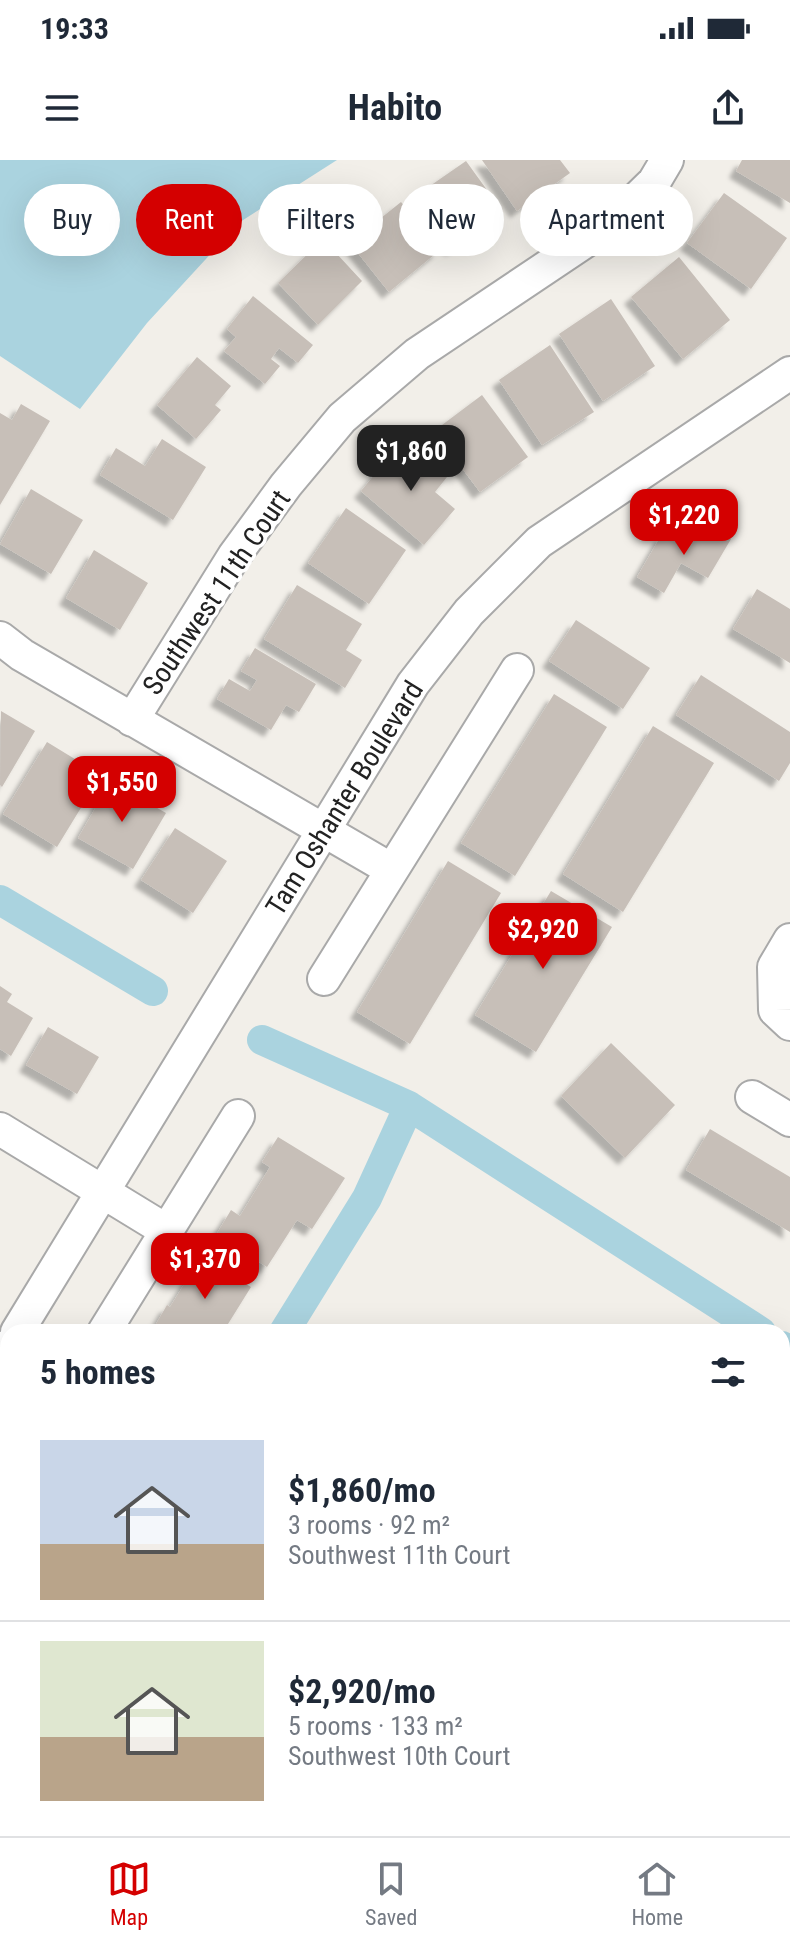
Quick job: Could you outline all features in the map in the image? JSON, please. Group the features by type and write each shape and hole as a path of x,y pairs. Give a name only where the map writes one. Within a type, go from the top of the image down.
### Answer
{"street":[{"name":"Southwest 11th Court","path":"132,720 234,556 286,485 342,418 417,354 611,224 654,182 667,160"},
{"name":"Tam Oshanter Boulevard","path":"22,1324 413,684 469,612 539,542 790,373"},
{"path":"0,638 22,655 392,870"},
{"path":"324,979 517,670"},
{"path":"782,1017 774,967 790,940"},
{"path":"752,1097 790,1120"},
{"path":"109,1324 238,1116"},
{"path":"0,1129 167,1231"}],"water":[{"path":"0,160 337,160 299,184 258,184 258,210 242,221 242,184 136,184 136,256 209,256 147,323 80,409 0,356"}],"building":[{"path":"482,160 560,160 570,173 555,184 520,184 520,209 517,211 504,192 504,184 498,184"},
{"path":"742,160 790,160 790,203 736,171"},
{"path":"466,161 483,184 433,184"},
{"path":"724,193 787,238 751,289 693,247 693,235"},
{"path":"399,204 399,256 433,256 389,292 360,256 383,256 383,216"},
{"path":"306,256 339,256 362,281 318,325 278,283"},
{"path":"679,257 730,320 683,359 631,297"},
{"path":"253,296 313,345 298,363 279,348 271,359 280,366 265,384 224,351 236,337 227,329"},
{"path":"611,299 655,366 603,401 559,334"},
{"path":"550,345 594,412 542,445 499,380"},
{"path":"197,357 231,386 215,405 221,410 196,439 157,405"},
{"path":"482,395 528,457 480,492 434,431"},
{"path":"21,404 50,421 0,505 0,413 12,420"},
{"path":"162,439 206,467 173,520 100,475 116,448 145,466"},
{"path":"399,445 416,460 424,450 451,472 435,492 455,509 424,545 361,491"},
{"path":"31,489 83,520 51,574 0,544"},
{"path":"346,508 406,550 369,604 308,563"},
{"path":"704,523 731,539 708,578 681,563 664,593 637,577 662,534 689,549"},
{"path":"94,550 148,583 120,630 66,598"},
{"path":"297,585 362,624 346,650 362,660 345,688 264,639"},
{"path":"757,589 790,609 790,663 733,629"},
{"path":"576,620 650,668 623,709 549,661"},
{"path":"255,648 316,684 299,712 286,705 271,730 217,699 229,679 250,691 257,680 241,671"},
{"path":"701,675 790,732 790,763 779,781 676,715"},
{"path":"554,694 607,727 515,876 461,843"},
{"path":"1,711 35,731 2,787 0,785"},
{"path":"653,726 714,763 623,912 563,874"},
{"path":"47,742 101,775 57,847 3,814"},
{"path":"114,776 134,787 131,793 166,813 133,869 78,838"},
{"path":"175,828 227,861 193,913 141,880"},
{"path":"448,861 501,893 410,1044 357,1012"},
{"path":"551,891 612,927 536,1052 475,1015"},
{"path":"0,986 12,994 7,1002 33,1018 11,1056 0,1049"},
{"path":"48,1027 99,1057 77,1094 26,1065"},
{"path":"611,1043 675,1105 625,1158 561,1096"},
{"path":"710,1129 790,1177 790,1232 686,1170"},
{"path":"278,1137 345,1178 312,1229 297,1220 267,1267 216,1235 231,1210 240,1216 270,1167 262,1162"},
{"path":"201,1257 251,1287 228,1324 156,1324 167,1305 170,1307"}],"waterway":[{"path":"0,900 153,991"},
{"path":"262,1040 409,1106 367,1198 289,1324"},
{"path":"409,1106 749,1324"}]}
